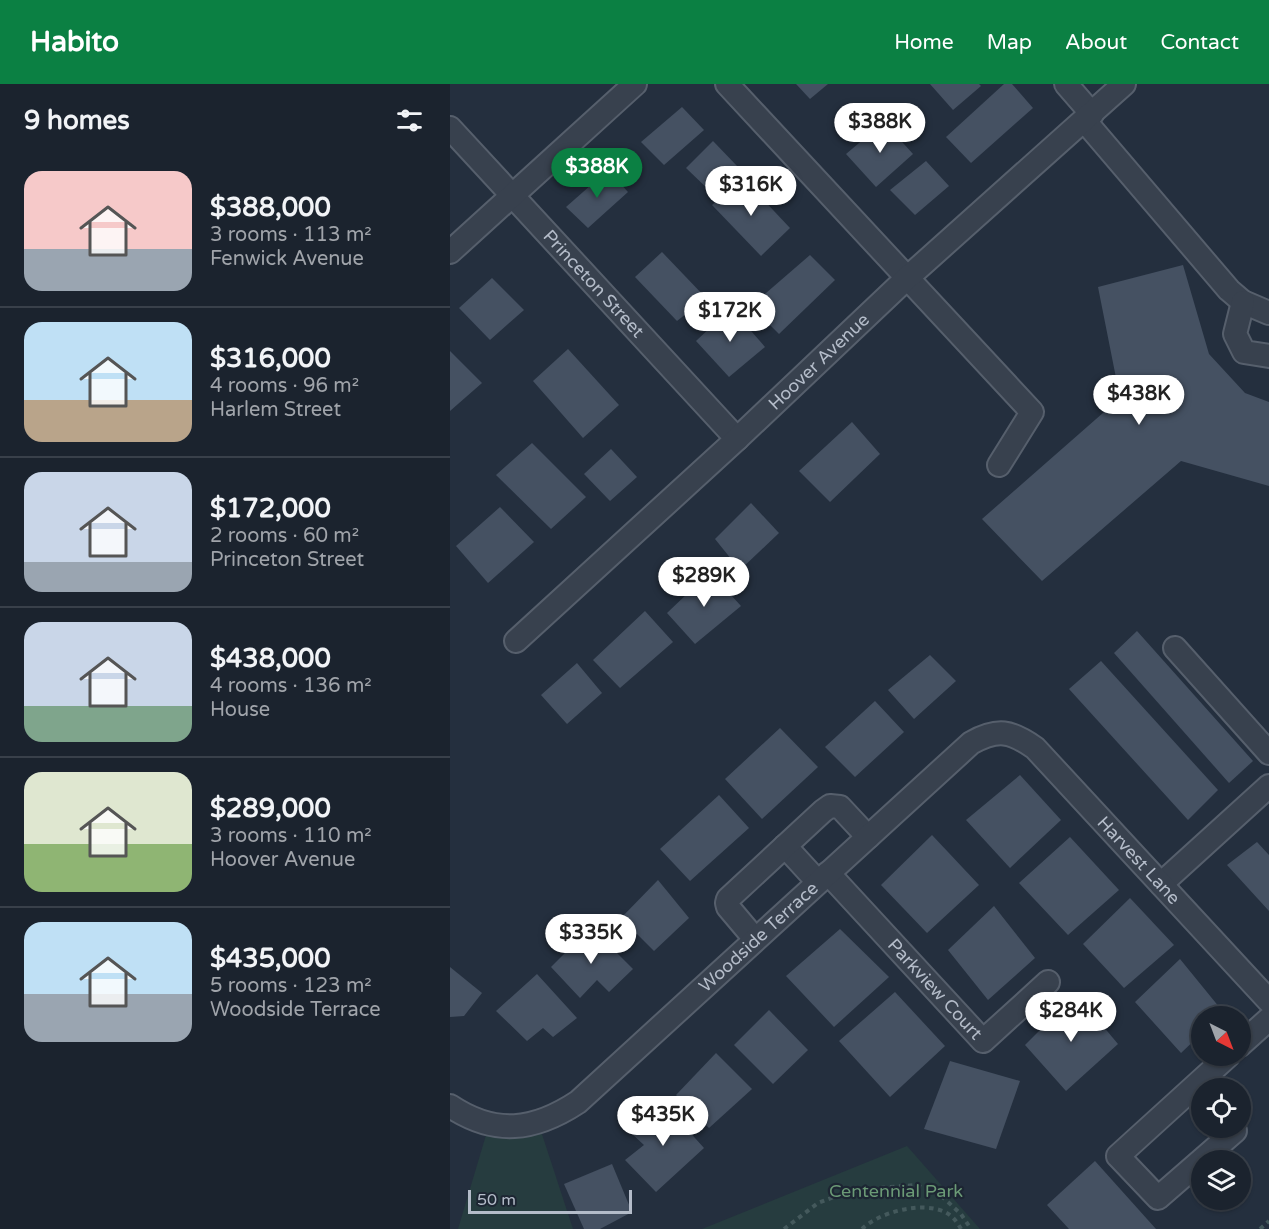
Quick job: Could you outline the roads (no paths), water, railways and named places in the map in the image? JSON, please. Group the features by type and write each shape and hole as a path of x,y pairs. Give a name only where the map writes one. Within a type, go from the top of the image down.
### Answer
{"street":[{"path":"450,252 635,84"},
{"path":"727,84 1032,412 999,465"},
{"path":"1066,84 1088,117 1229,290 1243,302 1269,313"},
{"name":"Hoover Avenue","path":"516,641 737,439 906,279 1124,84"},
{"name":"Princeton Street","path":"450,128 737,439"},
{"path":"1243,302 1235,334 1244,352 1269,356"},
{"path":"1175,648 1269,753"},
{"name":"Woodside Terrace","path":"450,1106 489,1125 511,1127 528,1125 560,1114 578,1102 971,743 985,735 1001,733"},
{"name":"Harvest Lane","path":"1001,733 1018,736 1035,748 1269,1001"},
{"path":"1161,884 1269,786"},
{"path":"755,939 736,919 728,908 727,902 827,808 833,805 840,807 868,837"},
{"path":"785,846 823,878"},
{"name":"Parkview Court","path":"823,878 983,1041 1048,982"},
{"path":"1251,1035 1269,1019"},
{"path":"1208,1078 1219,1066"},
{"path":"1191,1095 1118,1156 1158,1198 1227,1138"}],"park label":[{"name":"Centennial Park","path":"896,1191"}]}
